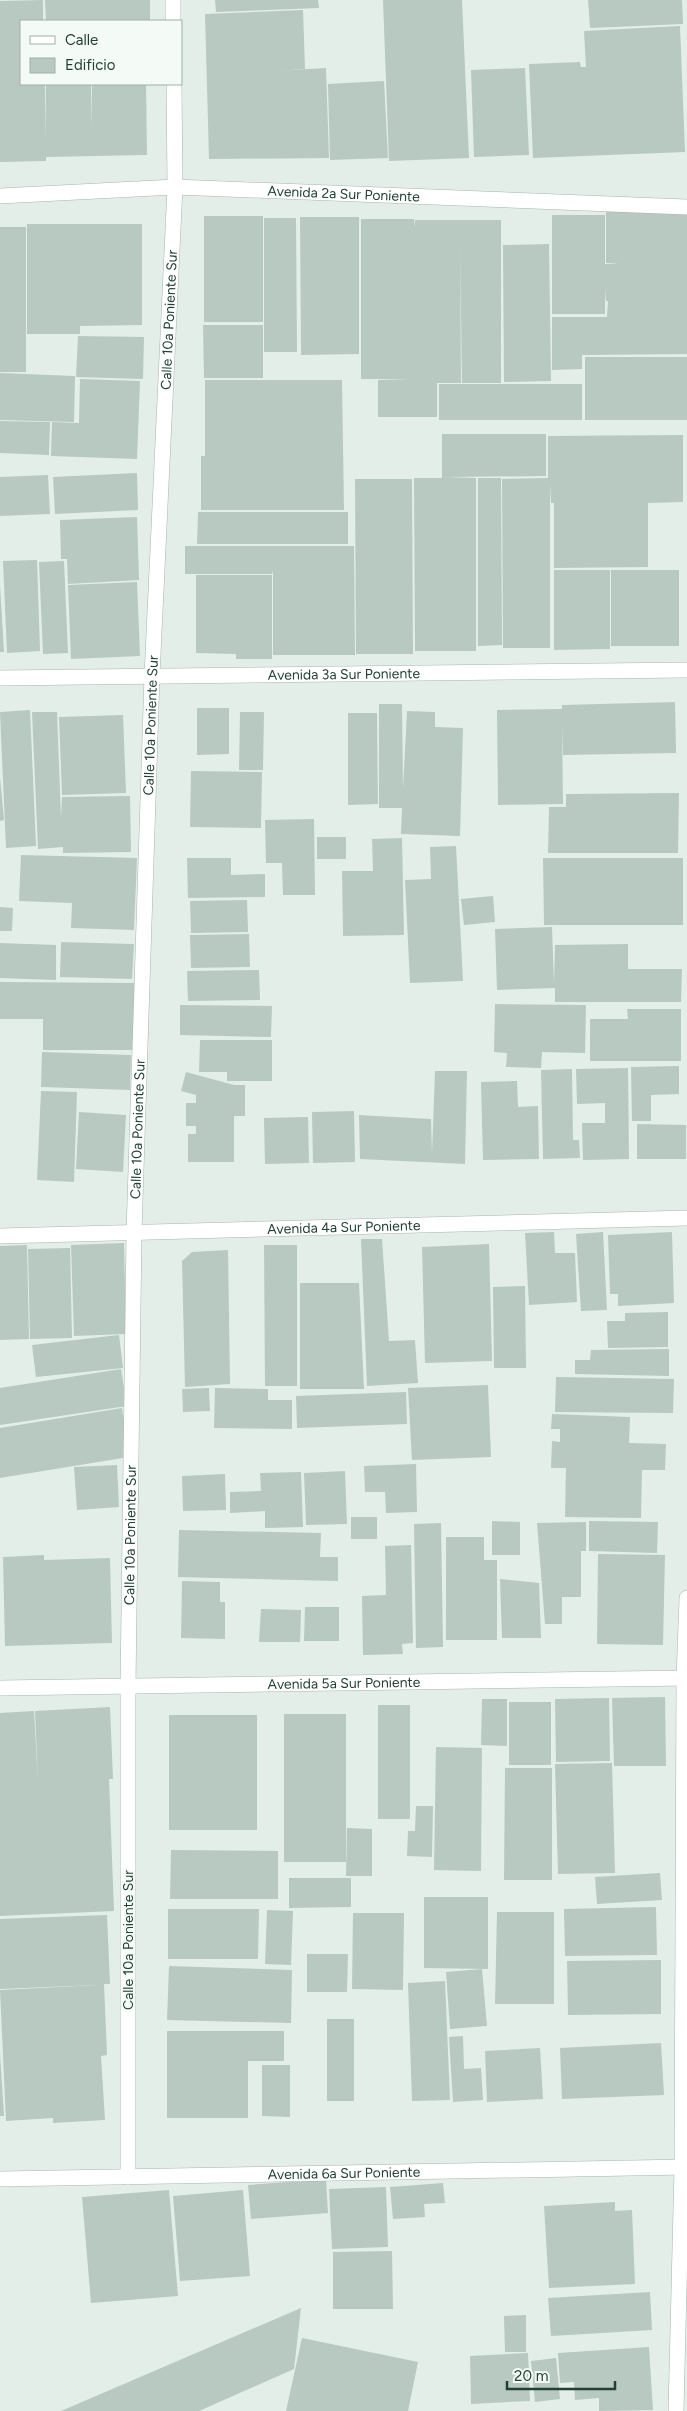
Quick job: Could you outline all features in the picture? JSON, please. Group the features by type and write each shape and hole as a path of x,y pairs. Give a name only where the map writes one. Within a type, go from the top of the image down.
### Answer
{"street":[{"path":"173,0 173,20"},
{"name":"Calle 10a Poniente Sur","path":"128,2177 128,1686 134,1232 152,676 175,186 174,85"},
{"name":"Avenida 2a Sur Poniente","path":"0,196 175,186 687,207"},
{"name":"Avenida 3a Sur Poniente","path":"0,678 687,670"},
{"name":"Avenida 4a Sur Poniente","path":"0,1236 687,1218"},
{"path":"676,2411 684,2167 685,1678 687,1598"},
{"name":"Avenida 5a Sur Poniente","path":"0,1688 685,1678"},
{"name":"Avenida 6a Sur Poniente","path":"0,2179 684,2167"}],"building":[{"path":"43,0 43,20 20,20 20,85 45,85 46,141 46,85 91,85 92,128 92,85 146,85 147,155 46,157 46,161 0,162 0,1"},
{"path":"45,0 150,0 150,20 46,20"},
{"path":"215,0 318,0 319,8 216,12"},
{"path":"383,0 462,0 469,158 389,161"},
{"path":"588,0 682,0 683,24 590,28"},
{"path":"303,10 305,69 275,71 326,68 329,158 209,159 205,14"},
{"path":"680,26 685,152 533,158 529,64 580,62 581,67 586,67 584,31"},
{"path":"525,68 529,155 474,157 471,70"},
{"path":"384,81 388,158 330,160 328,84"},
{"path":"606,212 687,212 687,354 582,355 582,369 552,370 552,317 607,317 608,301 606,301 605,289 605,314 552,314 552,215 605,215 605,264 619,264 606,263"},
{"path":"204,216 263,216 263,322 204,322"},
{"path":"300,217 359,217 359,354 301,355"},
{"path":"264,218 296,218 297,352 264,352"},
{"path":"361,219 414,219 414,228 415,220 501,220 501,383 462,383 460,246 461,383 437,383 437,417 378,417 378,380 410,379 361,379"},
{"path":"27,224 142,224 142,325 80,326 80,334 27,334"},
{"path":"0,227 26,227 26,372 0,372"},
{"path":"549,244 551,381 504,382 503,245"},
{"path":"203,325 263,325 263,378 204,378"},
{"path":"78,336 144,337 143,379 76,377"},
{"path":"585,357 687,357 687,420 585,420"},
{"path":"0,373 75,376 74,422 0,420"},
{"path":"80,379 140,381 137,459 51,456 52,422 79,423"},
{"path":"205,380 342,380 344,510 201,510 201,456 205,456"},
{"path":"439,384 582,384 582,420 439,420"},
{"path":"0,421 50,422 49,455 0,453"},
{"path":"442,434 546,434 546,476 445,477 476,478 476,651 415,651 414,478 442,478"},
{"path":"683,435 683,502 648,503 648,567 554,568 554,503 551,503 550,484 550,648 503,648 502,479 548,478 548,436"},
{"path":"137,473 138,510 55,514 53,477"},
{"path":"48,475 50,514 0,516 0,477"},
{"path":"478,478 501,478 502,645 478,646"},
{"path":"355,479 412,479 413,654 356,654"},
{"path":"198,512 348,512 348,544 197,544"},
{"path":"137,517 139,580 68,584 67,559 61,559 60,520"},
{"path":"185,546 354,546 355,655 273,655 273,571 272,574 185,574"},
{"path":"37,560 40,651 7,653 3,561"},
{"path":"64,561 68,653 43,654 39,562"},
{"path":"554,570 610,570 610,649 554,650"},
{"path":"611,570 679,570 679,646 611,646"},
{"path":"196,575 272,575 272,659 236,659 236,654 196,653"},
{"path":"137,582 140,656 71,659 68,585"},
{"path":"0,585 4,652 0,652"},
{"path":"675,702 676,753 563,755 562,725 563,804 498,805 497,710 562,709 562,705"},
{"path":"379,704 402,704 403,789 407,711 435,712 435,727 463,728 460,836 401,834 402,808 379,808"},
{"path":"197,708 229,708 229,754 197,755"},
{"path":"30,710 36,846 6,848 0,712"},
{"path":"32,712 57,712 61,817 62,797 130,796 131,852 63,853 63,847 38,849"},
{"path":"240,712 264,712 263,770 239,770"},
{"path":"348,713 377,713 378,804 348,805"},
{"path":"123,715 126,793 62,795 59,717"},
{"path":"191,771 262,772 261,828 190,827"},
{"path":"0,777 4,820 0,821"},
{"path":"679,793 678,853 548,853 549,807 566,807 566,794"},
{"path":"314,819 315,895 283,895 282,863 266,863 265,820"},
{"path":"317,837 346,837 346,859 317,859"},
{"path":"402,838 404,935 343,936 342,871 373,871 372,839"},
{"path":"456,846 463,981 410,983 405,880 431,879 430,847"},
{"path":"21,855 137,858 134,930 71,928 72,903 19,901"},
{"path":"187,858 231,858 231,875 265,874 265,897 188,898"},
{"path":"543,858 683,858 683,925 544,925"},
{"path":"493,896 495,922 464,925 461,899"},
{"path":"247,900 248,932 191,933 190,901"},
{"path":"0,907 13,908 12,931 0,931"},
{"path":"552,927 554,984 555,945 628,944 628,969 682,969 681,1002 555,1002 555,988 497,990 495,929"},
{"path":"249,934 250,967 191,968 190,935"},
{"path":"61,942 134,944 132,979 60,977"},
{"path":"0,943 56,945 56,980 0,978"},
{"path":"259,970 260,1000 188,1001 187,971"},
{"path":"0,982 135,983 135,1050 43,1050 43,1019 0,1019"},
{"path":"495,1004 586,1005 585,1053 542,1052 541,1068 506,1067 507,1053 494,1052"},
{"path":"180,1005 272,1006 271,1037 180,1035"},
{"path":"627,1009 681,1009 681,1061 590,1061 590,1019 628,1019"},
{"path":"200,1040 272,1040 272,1081 227,1081 227,1072 199,1072"},
{"path":"42,1052 131,1055 130,1090 41,1087"},
{"path":"679,1066 679,1094 651,1095 651,1121 632,1121 631,1067"},
{"path":"628,1068 629,1159 583,1160 582,1123 605,1123 605,1103 577,1104 576,1069"},
{"path":"572,1069 573,1140 579,1140 580,1158 543,1159 541,1070"},
{"path":"435,1071 467,1071 465,1164 360,1159 359,1115 431,1119 432,1154"},
{"path":"186,1072 234,1085 245,1085 245,1116 234,1116 234,1162 188,1162 188,1134 196,1134 196,1126 186,1126 186,1103 196,1103 196,1095 181,1091"},
{"path":"517,1081 518,1107 538,1106 539,1159 483,1160 481,1082"},
{"path":"41,1091 77,1092 74,1182 37,1180"},
{"path":"354,1111 355,1162 313,1163 312,1112"},
{"path":"79,1112 126,1115 123,1172 76,1169"},
{"path":"308,1117 309,1163 265,1164 264,1118"},
{"path":"637,1124 686,1125 686,1159 637,1159"},
{"path":"554,1232 555,1253 575,1253 577,1302 529,1305 525,1233"},
{"path":"603,1232 607,1310 581,1311 576,1234"},
{"path":"672,1232 674,1303 618,1306 618,1294 610,1294 608,1235"},
{"path":"361,1239 382,1239 389,1341 415,1340 418,1383 367,1386"},
{"path":"124,1243 126,1334 74,1336 71,1245"},
{"path":"489,1244 492,1361 425,1363 422,1247"},
{"path":"27,1245 29,1339 0,1340 0,1246"},
{"path":"264,1245 297,1245 297,1386 265,1386"},
{"path":"70,1248 72,1338 30,1339 28,1249"},
{"path":"228,1250 230,1384 185,1387 182,1261 192,1252"},
{"path":"300,1283 359,1283 364,1389 300,1389"},
{"path":"525,1286 526,1368 494,1368 493,1287"},
{"path":"668,1312 668,1347 608,1348 607,1321 625,1321 625,1313"},
{"path":"119,1335 123,1368 36,1377 32,1345"},
{"path":"669,1349 669,1376 575,1374 575,1360 590,1360 591,1350"},
{"path":"121,1369 127,1406 0,1425 0,1388"},
{"path":"556,1377 674,1379 673,1413 555,1412"},
{"path":"488,1385 491,1457 412,1460 408,1388"},
{"path":"209,1388 210,1411 183,1412 182,1389"},
{"path":"215,1388 268,1389 268,1400 292,1400 292,1429 214,1428"},
{"path":"406,1392 407,1424 297,1428 296,1396"},
{"path":"122,1408 129,1457 0,1478 0,1428"},
{"path":"552,1414 630,1417 629,1443 666,1444 665,1470 642,1470 641,1518 565,1517 566,1468 551,1468 552,1441 560,1442 560,1429 551,1429"},
{"path":"416,1464 417,1512 386,1513 385,1492 365,1492 364,1466"},
{"path":"117,1465 119,1507 77,1510 74,1467"},
{"path":"345,1471 347,1524 306,1525 304,1473"},
{"path":"301,1472 303,1527 265,1528 265,1511 230,1513 230,1492 261,1491 260,1473"},
{"path":"225,1474 226,1510 183,1511 182,1476"},
{"path":"351,1517 377,1517 377,1539 351,1539"},
{"path":"492,1521 520,1522 520,1555 492,1555"},
{"path":"589,1521 658,1522 657,1553 589,1551"},
{"path":"586,1522 586,1551 581,1551 581,1597 562,1597 562,1624 545,1624 537,1523"},
{"path":"441,1523 443,1647 416,1648 414,1524"},
{"path":"179,1530 321,1533 320,1557 338,1557 338,1581 178,1577"},
{"path":"446,1537 484,1537 484,1560 497,1560 497,1640 446,1640"},
{"path":"411,1545 413,1643 402,1644 403,1654 363,1655 362,1596 386,1595 385,1546"},
{"path":"598,1554 665,1555 663,1645 597,1644"},
{"path":"44,1555 44,1560 110,1558 112,1643 5,1646 3,1557"},
{"path":"500,1579 539,1583 541,1638 502,1638"},
{"path":"182,1581 220,1582 220,1602 225,1602 225,1639 181,1638"},
{"path":"305,1607 339,1607 339,1641 304,1641"},
{"path":"261,1609 301,1610 300,1642 259,1642"},
{"path":"665,1697 666,1766 614,1766 612,1698"},
{"path":"609,1698 610,1761 556,1762 555,1699"},
{"path":"482,1699 507,1699 507,1746 481,1745"},
{"path":"509,1702 551,1702 551,1765 509,1765"},
{"path":"378,1705 410,1705 410,1819 378,1819"},
{"path":"110,1707 113,1779 109,1779 114,1911 0,1916 0,1713 34,1711 38,1782 35,1711"},
{"path":"284,1714 346,1714 346,1862 284,1862"},
{"path":"169,1715 257,1715 257,1830 169,1830"},
{"path":"436,1747 482,1748 481,1871 434,1870"},
{"path":"612,1763 615,1873 558,1874 555,1764"},
{"path":"505,1768 552,1768 552,1880 504,1880"},
{"path":"416,1806 433,1806 432,1857 407,1856 408,1831 415,1831"},
{"path":"347,1828 372,1829 372,1876 346,1876"},
{"path":"171,1850 278,1851 278,1899 170,1899"},
{"path":"660,1873 662,1900 597,1904 595,1877"},
{"path":"289,1878 351,1878 351,1907 289,1908"},
{"path":"424,1897 488,1897 488,1969 424,1968"},
{"path":"656,1907 657,1955 565,1956 564,1909"},
{"path":"168,1909 259,1909 258,1959 168,1959"},
{"path":"267,1910 293,1911 291,1965 265,1964"},
{"path":"497,1912 554,1912 554,2004 495,2004"},
{"path":"353,1913 404,1913 403,1990 352,1989"},
{"path":"107,1915 110,1984 104,1984 107,2055 101,2056 105,2120 53,2123 53,2118 6,2121 0,1990 98,1985 0,1989 0,1919"},
{"path":"307,1954 348,1954 347,1992 307,1992"},
{"path":"661,1960 661,2014 568,2015 567,1961"},
{"path":"169,1966 292,1970 291,2023 167,2020"},
{"path":"482,1969 487,2026 450,2029 446,1972"},
{"path":"445,1981 450,2100 412,2101 408,1983"},
{"path":"327,2019 354,2019 354,2101 327,2101"},
{"path":"167,2031 284,2031 284,2061 248,2061 248,2118 167,2118"},
{"path":"463,2036 464,2069 481,2068 483,2100 453,2102 449,2037"},
{"path":"661,2043 664,2095 562,2099 560,2048"},
{"path":"540,2048 543,2099 487,2102 485,2051"},
{"path":"0,2053 4,2116 0,2116"},
{"path":"262,2065 290,2065 290,2117 262,2116"},
{"path":"326,2179 328,2213 251,2219 248,2185"},
{"path":"443,2183 445,2203 424,2204 425,2217 393,2219 390,2187"},
{"path":"386,2187 388,2247 332,2249 329,2189"},
{"path":"169,2190 178,2296 91,2303 82,2197"},
{"path":"243,2190 250,2276 180,2281 173,2196"},
{"path":"615,2202 615,2211 632,2210 635,2284 549,2288 544,2206"},
{"path":"392,2251 393,2309 333,2309 333,2252"},
{"path":"650,2292 652,2330 551,2336 548,2298"},
{"path":"301,2308 294,2369 199,2411 61,2411"},
{"path":"526,2315 526,2352 505,2352 504,2316"},
{"path":"302,2338 418,2362 408,2411 286,2411"},
{"path":"649,2347 653,2410 599,2411 599,2398 575,2400 574,2382 560,2383 558,2353"},
{"path":"528,2353 530,2401 471,2404 470,2356"},
{"path":"556,2358 560,2399 535,2402 531,2361"}]}
